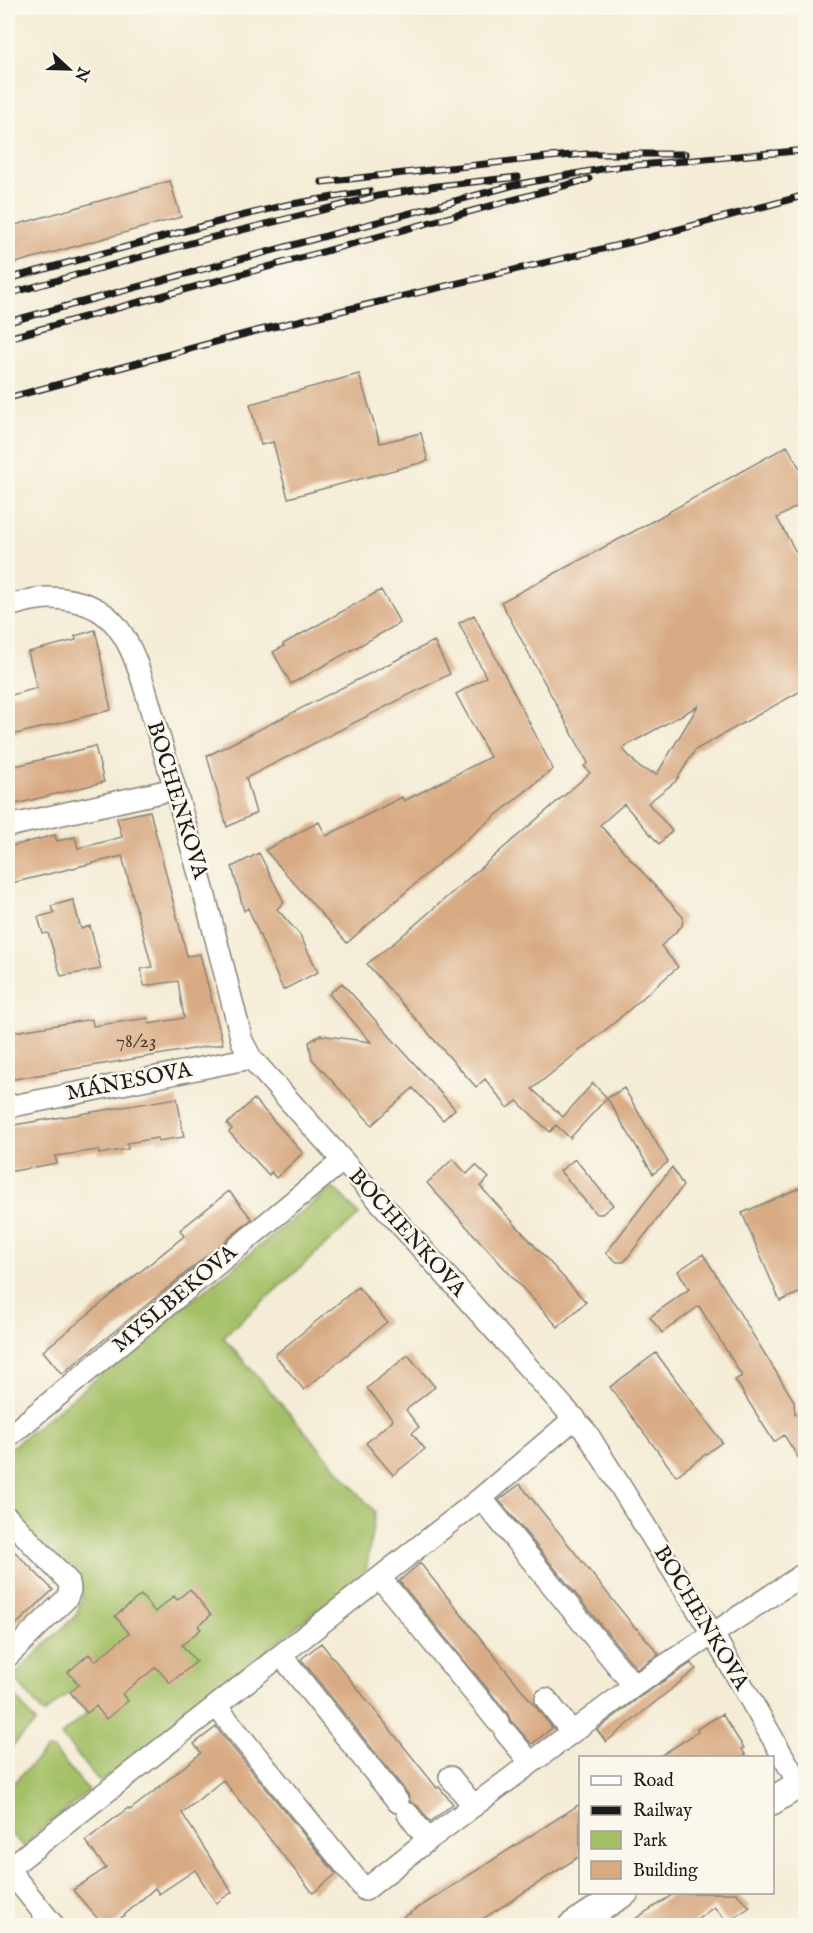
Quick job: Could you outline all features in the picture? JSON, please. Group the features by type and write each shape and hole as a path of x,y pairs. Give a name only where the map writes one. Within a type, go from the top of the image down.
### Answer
{"main road":[{"path":"774,1800 802,1782"},
{"path":"572,1926 623,1894"}],"street":[{"name":"BOCHENKOVA","path":"8,606 39,598 64,599 86,604 105,614 122,634 134,658 175,789 197,862 242,1041 250,1058 587,1433 802,1782"},
{"path":"8,826 175,789"},
{"name":"MÁNESOVA","path":"8,1107 250,1058"},
{"name":"MYSLBEKOVA","path":"8,1437 342,1161"},
{"path":"54,1926 8,1869 481,1498 575,1418"},
{"path":"481,1498 634,1686"},
{"path":"8,1518 69,1582 70,1590 67,1598 8,1656"},
{"path":"216,1706 365,1890 634,1686 802,1575"},
{"path":"380,1578 531,1763"},
{"path":"281,1655 428,1840"},
{"path":"546,1698 572,1732"},
{"path":"450,1777 474,1806"}],"green space":[{"path":"331,1188 339,1192 359,1215 223,1337 375,1512 366,1571 342,1608 333,1598 100,1782 61,1735 87,1713 70,1692 44,1714 13,1676 76,1615 82,1599 80,1583 8,1511 8,1450"},
{"path":"8,1687 36,1723 8,1750"},
{"path":"47,1749 54,1750 89,1791 32,1837 27,1850 8,1831 8,1788"}],"building":[{"path":"170,181 181,217 8,265 8,227"},
{"path":"359,374 380,443 421,433 428,461 288,498 273,442 261,445 250,404"},
{"path":"787,446 806,479 806,501 777,518 806,570 806,688 695,750 676,781 648,803 672,831 659,844 624,804 600,825 683,917 682,926 661,946 678,967 614,1023 532,1089 563,1117 593,1083 607,1098 570,1138 556,1125 550,1132 517,1101 508,1108 485,1079 476,1087 367,964 590,773 584,766 588,763 501,602","holes":["698,706 657,774 640,768 622,748"]},
{"path":"381,590 400,623 291,684 273,652 284,646 283,644"},
{"path":"474,615 553,769 468,838 347,943 265,850 319,822 326,836 402,797 404,801 490,757 456,694 486,677 459,623"},
{"path":"95,630 111,710 8,736 8,696 37,688 28,652 76,640 75,636"},
{"path":"434,641 450,674 246,778 256,813 227,827 207,756"},
{"path":"95,746 104,782 8,806 8,768"},
{"path":"150,811 187,956 200,954 223,1044 8,1080 8,1033 92,1019 93,1026 148,1018 149,1024 184,1018 178,981 144,986 141,969 152,967 122,856 8,884 8,847 55,835 57,841 75,837 78,848 99,843 122,837 117,818"},
{"path":"259,853 284,902 277,909 300,935 318,972 283,990 248,908 244,911 232,867"},
{"path":"73,900 81,929 90,926 101,969 61,976 48,933 43,934 38,917 54,913 51,906"},
{"path":"342,983 455,1109 443,1120 413,1088 372,1125 312,1059 309,1042 320,1035 371,1042 329,994"},
{"path":"624,1088 668,1162 653,1174 607,1098"},
{"path":"177,1098 184,1137 127,1143 128,1149 99,1154 98,1150 55,1156 57,1163 8,1172 8,1126"},
{"path":"254,1099 303,1153 276,1178 271,1172 269,1175 229,1132 232,1129 227,1124"},
{"path":"453,1159 467,1174 476,1165 489,1178 480,1186 586,1302 558,1327 427,1183"},
{"path":"575,1159 613,1205 602,1214 596,1214 560,1171"},
{"path":"672,1167 683,1186 624,1262 617,1262 606,1253"},
{"path":"806,1185 806,1290 780,1301 742,1213"},
{"path":"229,1191 252,1219 62,1374 43,1351 184,1236 180,1230"},
{"path":"703,1254 794,1401 795,1414 803,1413 803,1427 806,1427 806,1470 784,1435 774,1442 735,1380 742,1376 699,1306 662,1333 650,1317 689,1289 678,1271"},
{"path":"358,1287 387,1322 304,1390 275,1355"},
{"path":"656,1353 722,1442 676,1476 610,1387"},
{"path":"408,1355 435,1387 406,1410 419,1427 412,1433 425,1449 393,1475 366,1443 393,1420 367,1388"},
{"path":"520,1484 636,1629 659,1654 637,1669 499,1500"},
{"path":"8,1545 53,1590 8,1632"},
{"path":"420,1563 551,1726 552,1728 532,1744 399,1581"},
{"path":"190,1589 211,1615 198,1626 201,1629 182,1645 196,1662 170,1683 156,1667 122,1694 128,1701 106,1719 96,1706 87,1713 70,1692 79,1685 68,1672 89,1654 95,1661 129,1633 115,1616 141,1595 155,1612 174,1596 177,1600"},
{"path":"321,1643 437,1788 439,1787 453,1804 430,1822 418,1806 410,1802 408,1794 301,1659"},
{"path":"691,1663 696,1669 606,1742 597,1730 641,1696"},
{"path":"722,1714 744,1748 742,1749 746,1756 660,1756 698,1732 697,1729"},
{"path":"216,1727 336,1874 313,1893 223,1780 182,1813 232,1892 216,1903 195,1870 159,1894 155,1888 112,1926 104,1926 73,1890 106,1868 85,1841 128,1808 130,1810 201,1753 194,1744"},
{"path":"579,1805 579,1857 472,1926 390,1926"},
{"path":"673,1894 737,1894 750,1907 728,1922 714,1907 689,1926 624,1926"}],"railway":[{"path":"764,154 806,150"},
{"path":"8,322 514,185 607,168 772,153"},
{"path":"322,182 548,157 587,154 686,154"},
{"path":"8,294 198,241 378,196 437,186 518,177"},
{"path":"8,338 589,179"},
{"path":"8,279 286,205 369,191"},
{"path":"8,398 252,332 636,241 806,195"}]}
